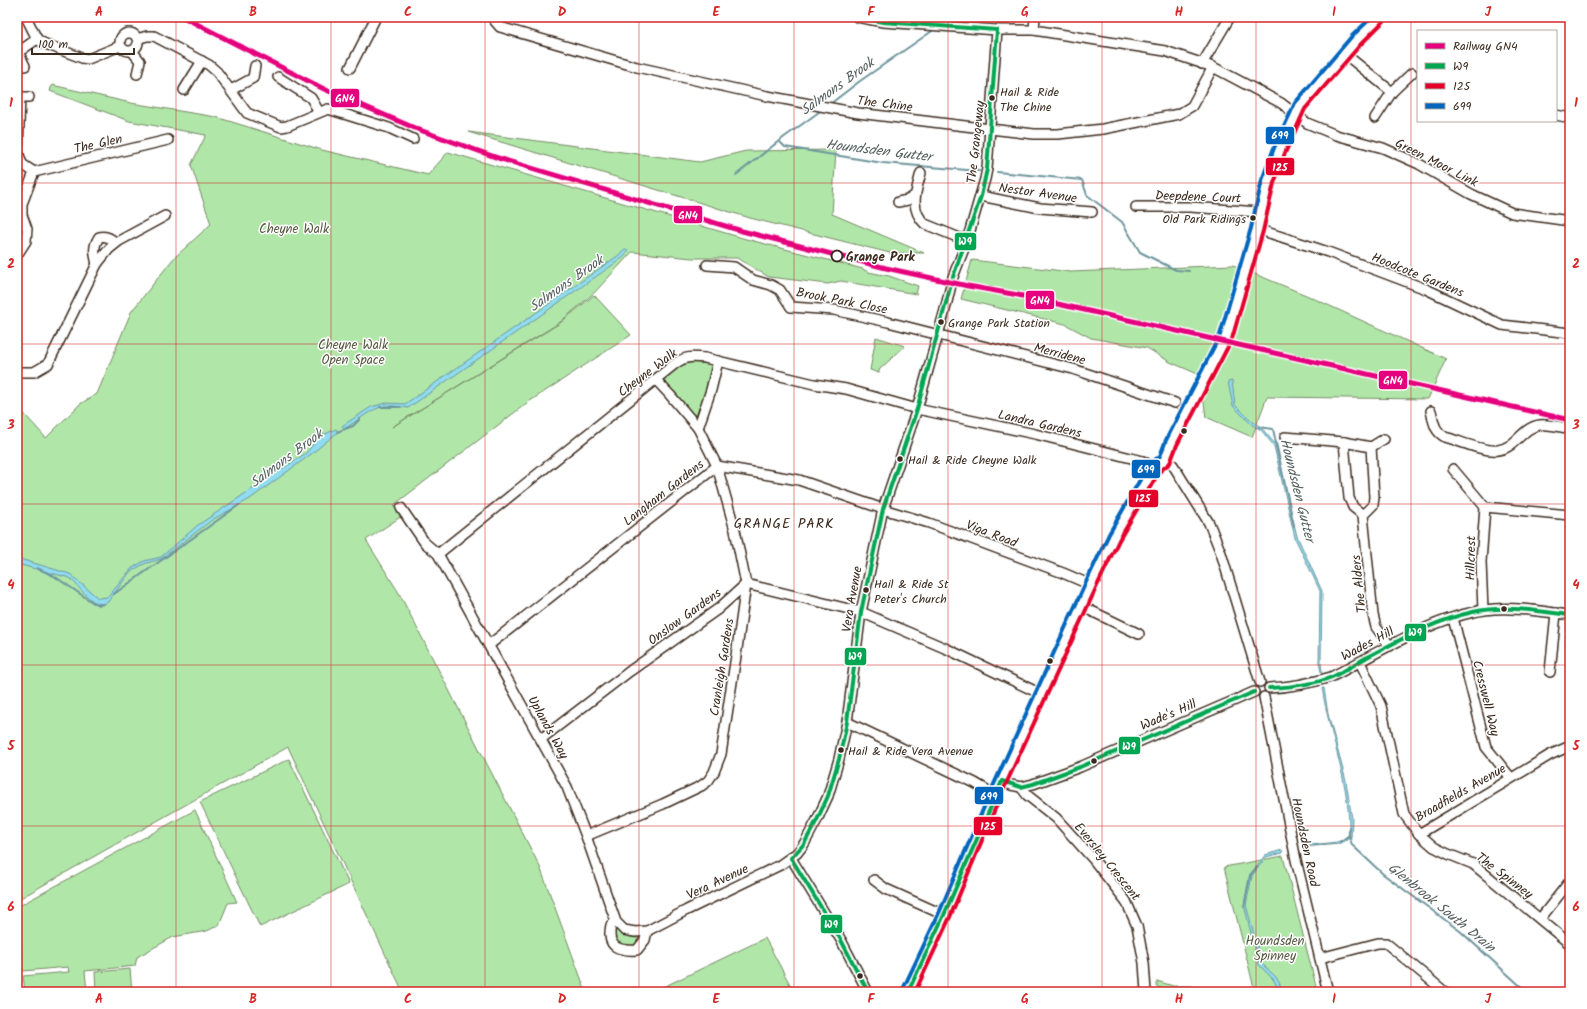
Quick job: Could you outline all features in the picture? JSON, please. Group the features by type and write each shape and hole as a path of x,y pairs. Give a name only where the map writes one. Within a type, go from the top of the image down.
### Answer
{"street":[{"path":"26,17 37,38 43,43 82,58 88,59 120,46"},
{"path":"350,68 376,17"},
{"name":"The Chine","path":"494,17 494,20 500,27 637,67 767,96 839,109 1034,134 1081,133 1179,114 1192,106 1214,67"},
{"path":"857,17 883,22 997,30 1031,30 1164,51 1214,67 1281,103 1296,114"},
{"path":"1031,30 1035,17"},
{"path":"1202,64 1230,17"},
{"path":"908,992 944,915 995,795 1090,585 1114,537 1154,468 1165,460 1171,443 1226,337 1257,229 1259,212 1274,164 1296,114 1300,106 1357,40 1380,17"},
{"name":"The Grangeway","path":"953,277 967,241 981,196 987,169 997,30"},
{"path":"126,33 133,34 137,39 137,46 132,51 125,51 120,46 121,37 126,33"},
{"path":"137,39 147,36 154,36 209,65 217,72 247,113 281,127 328,109 389,128 413,139"},
{"path":"25,66 17,53 37,38"},
{"path":"132,51 140,61 137,74"},
{"path":"1345,54 1392,92"},
{"path":"184,90 202,61"},
{"path":"231,90 253,78 255,66"},
{"path":"1374,118 1392,92 1412,73"},
{"path":"278,77 311,98 319,112"},
{"path":"17,255 26,241 27,229 22,215 22,204 34,172 22,164 18,152 22,97"},
{"name":"Green Moor Link","path":"1296,114 1307,123 1320,129 1383,148 1419,164 1471,194 1512,213 1570,221"},
{"path":"1557,115 1570,118"},
{"name":"The Glen","path":"34,172 168,140"},
{"path":"921,173 914,196 919,217 925,224 967,241"},
{"path":"898,202 908,200 914,196"},
{"name":"Nestor Avenue","path":"981,196 1040,208 1092,212"},
{"name":"Deepdene Court","path":"1136,207 1190,207 1259,212"},
{"path":"17,372 34,372 48,364 97,264 109,249 116,243 165,216"},
{"name":"Hoodcote Gardens","path":"1257,229 1328,252 1426,289 1502,325 1570,333"},
{"path":"97,264 94,244 99,237 104,236 111,238 116,243"},
{"name":"Brook Park Close","path":"707,265 734,268 753,280 772,285 780,290 791,307 834,310 937,335"},
{"name":"Vera Avenue","path":"647,931 686,910 780,866 791,858 804,844 817,820 828,796 839,759 847,722 861,612 883,509 917,409 953,277"},
{"name":"Merridene","path":"937,335 1073,368 1175,404"},
{"name":"Cheyne Walk","path":"438,554 683,358 692,356 718,361 814,384 846,389 917,409"},
{"path":"698,428 711,390 718,361"},
{"name":"Cranleigh Gardens","path":"586,836 663,804 701,786 708,781 714,772 721,754 746,584 735,530 718,466 698,428 670,394 656,380"},
{"name":"Landra Gardens","path":"917,409 1035,434 1143,461 1154,468"},
{"path":"1432,411 1435,427 1439,433 1445,437 1489,450 1499,450 1509,447 1527,430 1538,425 1550,425 1570,429"},
{"path":"1285,437 1344,442 1371,447 1384,438"},
{"path":"1344,442 1349,498 1353,507 1364,515 1373,505 1374,497 1371,447"},
{"path":"1165,460 1173,465 1209,523 1221,553 1260,682"},
{"name":"Langham Gardens","path":"489,645 718,466 799,480 883,509"},
{"path":"1453,469 1485,507 1570,515"},
{"name":"Hillcrest","path":"1483,610 1481,562 1485,507"},
{"name":"Uplands Way","path":"401,508 425,543 438,554 567,787 616,922"},
{"name":"Viga Road","path":"883,509 929,523 1063,573 1090,585"},
{"name":"The Alders","path":"1364,515 1376,627 1390,646"},
{"path":"746,584 861,612 947,649 1041,694"},
{"name":"Onslow Gardens","path":"541,739 630,671 718,609 746,584"},
{"path":"1081,606 1138,634"},
{"name":"Wades Hill","path":"1269,688 1283,688 1317,682 1331,677 1420,631 1453,618 1483,610 1514,609 1570,615"},
{"path":"1550,672 1556,614"},
{"name":"Cresswell Way","path":"1453,618 1486,747 1511,778"},
{"name":"Broadfields Avenue","path":"1360,662 1381,706 1404,814 1419,834 1550,755 1570,746"},
{"path":"1260,682 1266,684 1269,688 1268,694 1264,697 1258,696 1254,692 1256,686 1260,682"},
{"name":"Wade's Hill","path":"1002,781 1011,785 1021,786 1033,784 1080,767 1254,692"},
{"name":"Houndsden Road","path":"1264,697 1286,810 1328,992"},
{"path":"847,722 976,783 995,795"},
{"name":"Eversley Crescent","path":"1021,786 1027,795 1056,818 1093,859 1126,901 1133,914 1141,942 1146,992"},
{"name":"The Spinney","path":"1419,834 1434,847 1473,864 1570,944"},
{"path":"791,858 841,940 868,992"},
{"path":"874,880 886,889 944,915"},
{"path":"1540,919 1570,881"},
{"path":"616,922 624,930 636,932 647,931 645,940 637,950 624,951 615,947 611,940 610,931 611,925 616,922"},
{"path":"1320,958 1382,942 1386,943 1444,992"}],"green space":[{"name":"Cheyne Walk Open Space","path":"52,85 131,103 216,117 322,150 428,175 448,152 746,239 863,269 868,272 889,276 918,286 916,294 841,281 828,284 769,277 737,258 692,258 632,252 594,293 559,323 392,427 560,323 594,295 631,335 527,403 394,505 402,516 366,540 399,593 540,867 586,992 403,992 288,747 17,900 17,402 18,407 46,438 80,404 97,394 131,312 173,259 211,224 191,165 206,135 129,121 50,91"},
{"path":"468,132 700,162 746,151 836,150 832,214 924,253 890,253 750,218"},
{"path":"972,260 1071,272 1233,265 1306,295 1446,359 1428,399 1267,397 1252,437 1206,417 1200,375 1170,362 1147,348 1091,338 1065,324 961,299"},
{"path":"876,337 905,346 879,370 879,373 870,370"},
{"path":"693,362 713,365 700,414 696,418 691,418 662,380 680,366"},
{"path":"289,759 349,884 260,927 200,802"},
{"path":"195,810 237,902 228,903 219,925 207,931 173,937 137,957 135,966 85,971 87,992 25,992 23,976 69,972 68,967 23,971 17,907"},
{"name":"Houndsden Spinney","path":"1283,856 1317,990 1308,992 1255,992 1224,867"},
{"path":"615,925 626,935 641,939 634,947 617,946 611,931"},
{"path":"765,938 794,992 653,992"},
{"path":"130,969 132,992 96,992 95,972"},
{"path":"1157,981 1173,986 1191,986 1213,992 1182,992 1157,987"}],"water":[{"path":"624,249 628,251 624,257 408,408 391,406 380,407 369,412 344,429 342,426 371,407 386,403 405,404 619,255"},
{"path":"1232,381 1235,405 1253,422 1260,426 1275,444 1297,536 1322,591 1322,672 1319,662 1320,591 1295,538 1274,446 1261,430 1251,424 1233,406 1228,382"},
{"path":"336,429 338,432 310,455 250,499 212,520 161,559 144,564 130,572 108,602 103,604 92,600 70,578 17,564 17,559 20,559 70,574 98,598 108,597 131,569 144,561 161,557 198,525 306,453 319,437"},
{"path":"1322,688 1324,688 1328,714 1346,781 1352,819 1351,838 1338,844 1303,847 1302,845 1337,842 1349,837 1347,799"},
{"path":"1282,850 1283,853 1266,857 1252,876 1246,905 1262,964 1276,977 1284,992 1280,992 1273,979 1259,965 1244,905 1251,875 1265,855"}],"waterway":[{"name":"Salmons Brook","path":"944,23 952,17"},
{"name":"Salmons Brook","path":"830,104 860,81 935,29"},
{"name":"Salmons Brook","path":"736,175 823,109"},
{"name":"Houndsden Gutter","path":"779,141 785,147 883,163 979,171"},
{"name":"Houndsden Gutter","path":"997,172 1082,180 1087,195 1122,222 1140,252 1176,270 1189,271"},
{"name":"Salmons Brook","path":"380,407 400,407"},
{"name":"Salmons Brook","path":"337,432 353,426 360,419"},
{"name":"Houndsden Gutter","path":"1259,427 1273,429 1294,526"},
{"name":"Salmons Brook","path":"114,594 239,505"},
{"name":"Salmons Brook","path":"37,568 54,576 92,602 99,605 104,604"},
{"name":"Glenbrook South Drain","path":"1349,827 1349,835 1352,845 1383,874 1460,931 1527,992"},
{"name":"Houndsden Gutter","path":"1340,842 1349,835"},
{"name":"Houndsden Gutter","path":"1315,845 1335,844"},
{"name":"Houndsden Gutter","path":"1244,907 1250,875 1257,867"}],"rail line":[{"name":"GN4","path":"183,17 324,89 417,129 498,158 742,231 886,268 968,286 1018,295 1570,420"}],"transit line":[{"name":"W9","path":"857,17 883,22 997,30"},
{"name":"699","path":"903,989 939,913 990,793 1109,534 1149,464 1160,456 1166,440 1220,335 1251,228 1262,180 1274,148 1295,103 1352,36 1372,17"},
{"name":"125","path":"915,992 950,917 1000,797 1119,540 1159,472 1170,463 1177,445 1232,339 1263,231 1274,183 1285,153 1305,109 1361,44 1384,21"},
{"name":"W9","path":"791,858 804,844 817,820 828,796 839,759 847,722 861,612 883,509 917,409 953,277 981,196 987,169 997,30"},
{"name":"W9","path":"1269,688 1309,684 1325,680 1394,643 1459,615 1497,609 1534,610 1570,615"},
{"name":"W9","path":"1002,781 1021,787 1033,784 1080,767 1254,692"},
{"name":"W9","path":"908,992 944,915 1002,781"},
{"name":"W9","path":"791,858 841,940 868,992"}],"place":[{"name":"Hail & Ride The Chine","path":"992,98"},
{"name":"Old Park Ridings","path":"1253,218"},
{"name":"Grange Park","path":"837,256"},
{"name":"Grange Park Station","path":"941,322"},
{"name":"Hail & Ride Cheyne Walk","path":"900,459"},
{"name":"Hail & Ride St Peter's Church","path":"866,590"},
{"name":"Hail & Ride Vera Avenue","path":"841,750"}],"district":[{"name":"GRANGE PARK","path":"784,523"}]}
